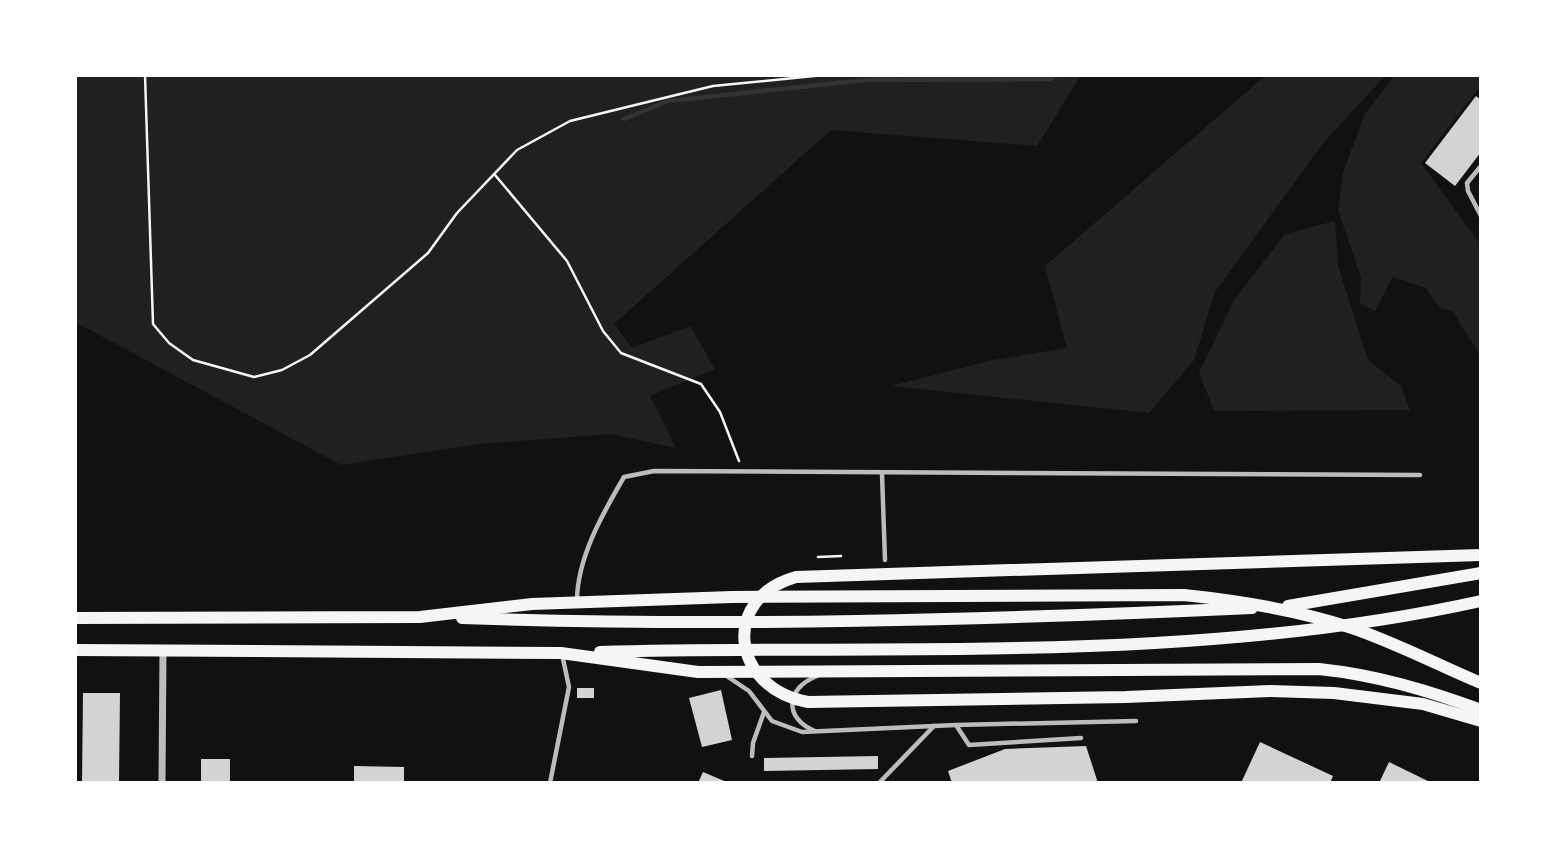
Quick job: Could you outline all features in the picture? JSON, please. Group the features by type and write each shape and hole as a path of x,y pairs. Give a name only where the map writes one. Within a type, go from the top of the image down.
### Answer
{"main road":[{"path":"1481,555 796,577 776,584 753,607 746,628 746,649 760,679 777,692 808,702 1270,691 1334,693 1423,704 1481,721"},
{"path":"76,618 419,617 571,622 1165,613 1303,604 1481,573"},
{"path":"419,617 533,604 732,597 1184,595 1255,602 1354,629 1481,683"},
{"path":"75,650 561,653 1180,643 1285,634 1481,601"},
{"path":"561,653 698,672 1319,669 1364,674 1419,687 1481,710"}],"street":[{"path":"162,783 163,650"}],"lane":[{"path":"1481,166 1467,183 1481,216"},
{"path":"577,602 579,578 603,512 624,477 654,471 1420,475"},
{"path":"882,474 885,560"},
{"path":"550,783 569,687 561,653"},
{"path":"698,672 736,680 772,721 789,730 819,733 956,725 1136,721"},
{"path":"819,733 795,720 794,701 804,681 824,673"},
{"path":"752,756 752,743 765,712"},
{"path":"956,725 969,745 1080,738"},
{"path":"879,783 935,726"}],"path":[{"path":"145,75 153,324 169,343 193,360 228,372 254,377 282,370 310,355 428,253 457,212 517,150 570,121 713,86 824,75"},
{"path":"495,175 567,261 603,331 621,353 701,384 720,412 743,473"},
{"path":"818,557 841,556"}],"shaded area":[{"path":"75,75 1081,75 1037,146 831,130 614,324 632,348 690,326 715,369 650,396 676,448 611,434 479,444 341,465 75,322"},
{"path":"1266,75 1386,75 1324,142 1215,292 1194,360 1149,413 891,386 993,360 1067,348 1045,266"},
{"path":"1395,75 1481,75 1481,85 1421,163 1481,245 1481,357 1453,312 1439,307 1426,288 1393,277 1375,311 1360,304 1361,278 1338,210 1343,173 1364,115"},
{"path":"1335,221 1338,265 1368,360 1401,386 1410,410 1214,411 1199,372 1234,300 1285,234"}],"building":[{"path":"1476,96 1481,100 1481,152 1455,186 1425,163"},
{"path":"577,688 594,688 594,698 577,698"},
{"path":"721,690 732,740 702,747 689,698"},
{"path":"83,693 120,693 119,783 82,783"},
{"path":"1260,742 1333,776 1330,783 1241,783"},
{"path":"1086,746 1098,783 952,783 948,771 1005,749"},
{"path":"878,756 878,769 764,771 764,758"},
{"path":"201,759 230,759 230,782 201,782"},
{"path":"1389,762 1432,783 1379,783"},
{"path":"354,766 404,767 404,783 354,783"},
{"path":"703,772 729,783 698,783"}],"waterway":[{"path":"624,119 668,101 865,80 1050,79 1057,75"}]}
